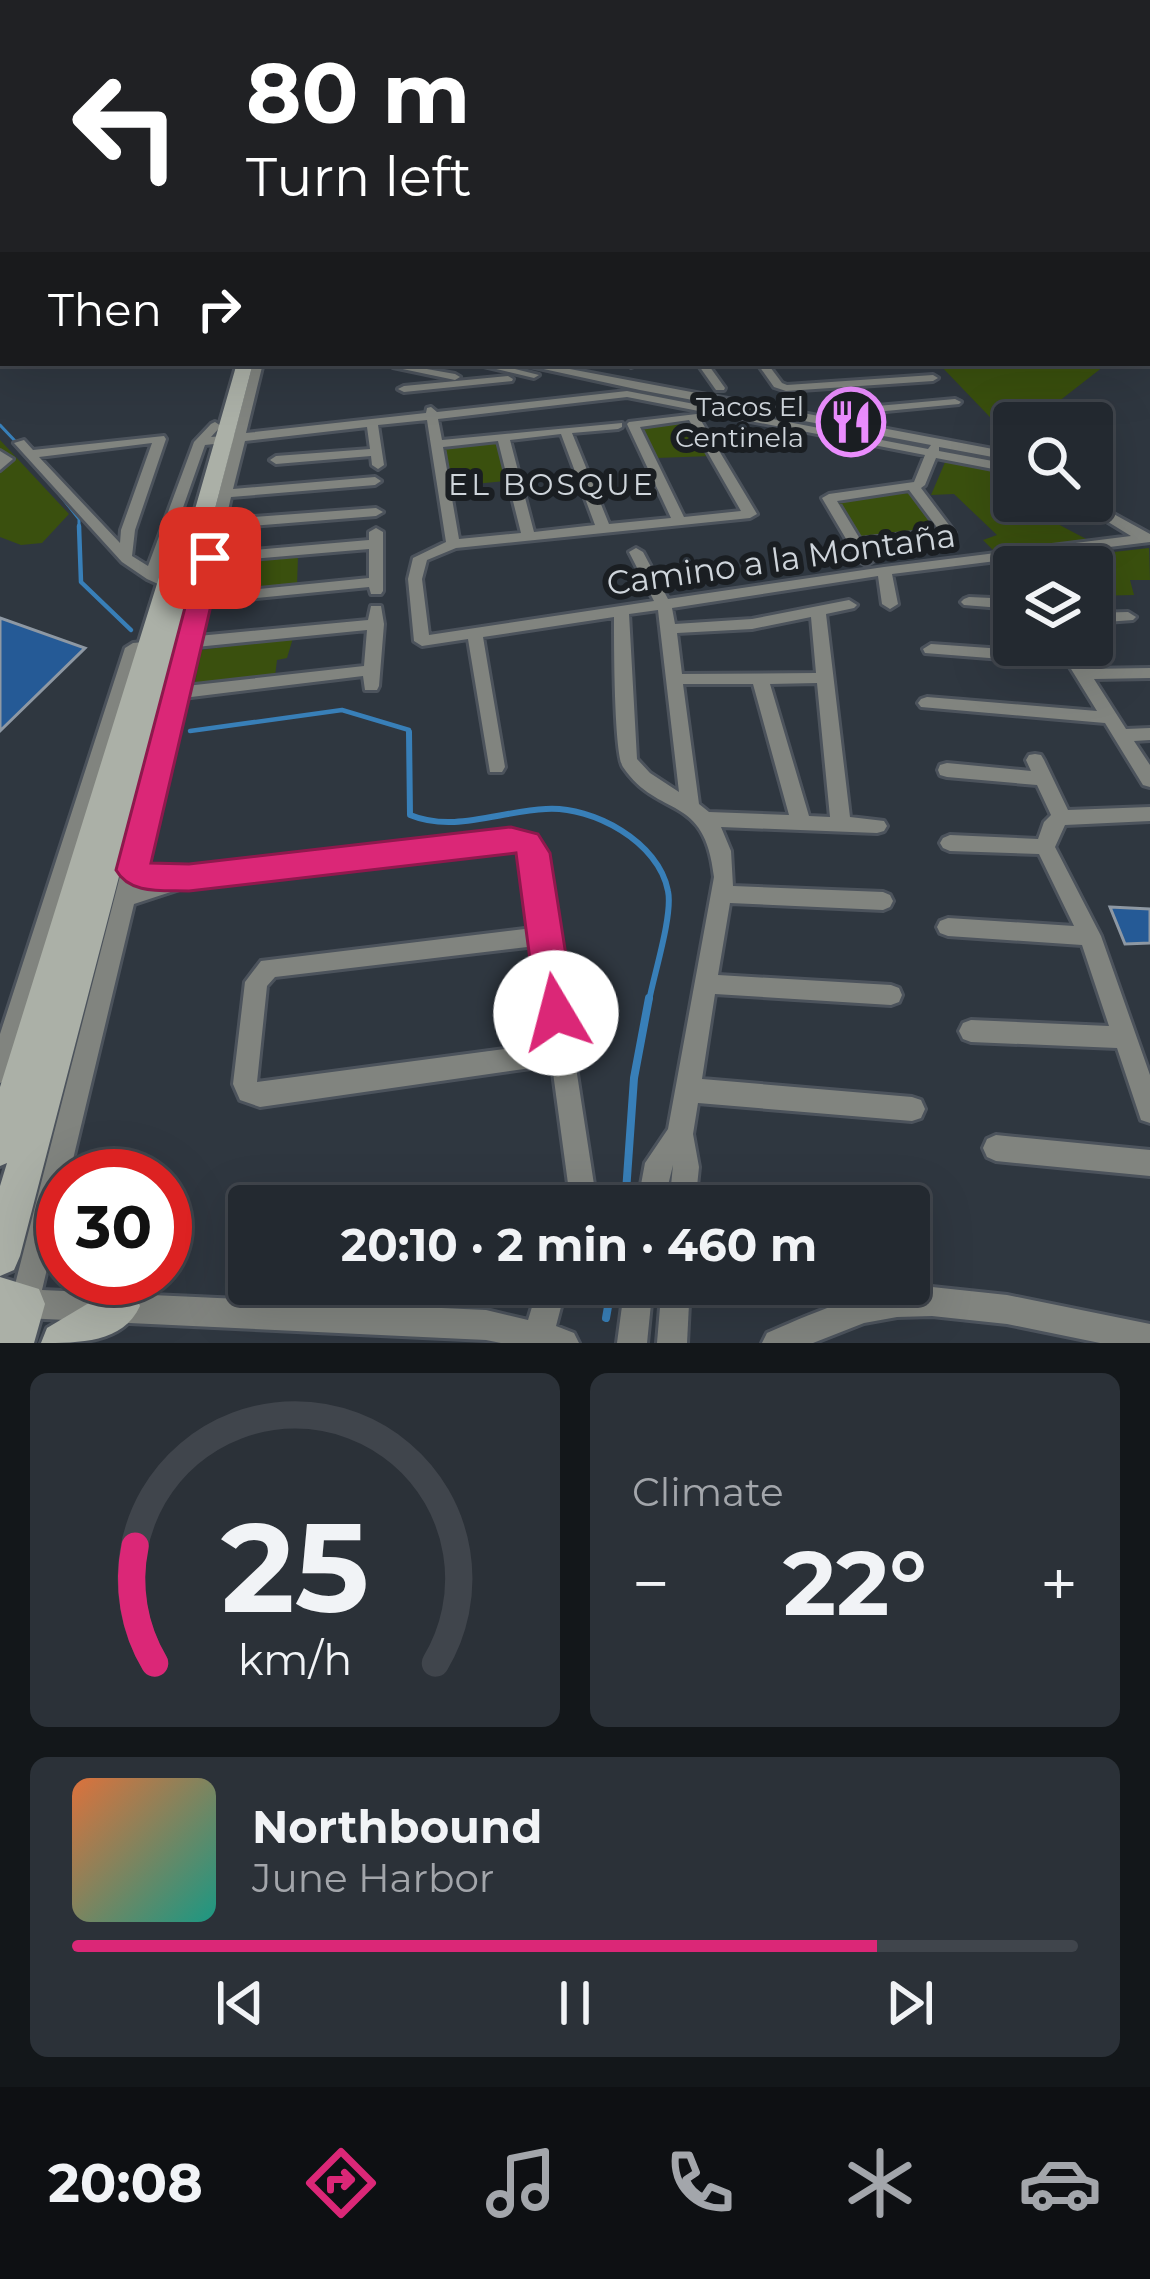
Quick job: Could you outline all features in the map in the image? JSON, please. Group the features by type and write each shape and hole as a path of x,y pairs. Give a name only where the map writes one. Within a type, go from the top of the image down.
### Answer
{"main road":[{"path":"0,1256 135,730 219,435 232,366"},
{"path":"159,645 160,580 244,366"},
{"path":"0,1147 135,730"},
{"path":"62,1343 119,1306"}],"street":[{"path":"159,645 200,599 227,493 219,435 256,366"},
{"path":"403,366 478,381"},
{"path":"532,366 575,378 596,392"},
{"path":"431,412 452,544 750,514 703,404 703,366"},
{"path":"768,366 781,387 933,378"},
{"path":"837,423 955,402 922,366"},
{"path":"414,368 421,387"},
{"path":"404,389 478,381 505,370 644,386 703,404"},
{"path":"219,435 644,386"},
{"path":"627,394 644,386"},
{"path":"819,386 837,423"},
{"path":"219,435 627,394 837,423 993,463"},
{"path":"680,522 633,424 703,404"},
{"path":"0,1072 135,730 176,693 371,678 376,612 372,422"},
{"path":"436,444 617,425"},
{"path":"566,431 604,530"},
{"path":"503,437 529,537"},
{"path":"124,556 128,530 160,439 26,448 124,556 160,580"},
{"path":"279,441 275,464 376,467"},
{"path":"934,448 993,455"},
{"path":"866,561 830,498 914,488 922,481 934,448"},
{"path":"0,455 8,459 0,466"},
{"path":"227,493 376,467"},
{"path":"855,544 948,533 914,488"},
{"path":"1113,513 1149,538"},
{"path":"1113,518 1149,538"},
{"path":"219,524 376,528"},
{"path":"210,558 376,528"},
{"name":"Camino a la Montaña","path":"1089,546 1149,538"},
{"name":"Camino a la Montaña","path":"452,544 420,558 415,579 422,640 993,559"},
{"path":"636,552 664,605 670,629 698,814"},
{"path":"884,572 890,604"},
{"path":"200,599 376,582"},
{"path":"969,602 993,603"},
{"path":"670,629 752,624 849,605"},
{"path":"818,611 841,825"},
{"path":"159,645 376,612"},
{"path":"621,612 628,761 698,814 724,849 722,894 691,1090 680,1134 658,1162 654,1185"},
{"path":"1113,617 1128,616"},
{"path":"475,636 496,767"},
{"path":"159,645 176,693"},
{"path":"931,649 993,654"},
{"path":"1077,666 1150,779"},
{"path":"1109,666 1150,673"},
{"path":"760,678 801,823"},
{"path":"675,679 826,678"},
{"path":"927,703 1150,734"},
{"path":"135,730 133,870 12,1315 119,1306 486,1324 546,1340 550,1305"},
{"path":"947,770 1038,770 1062,818"},
{"path":"698,814 877,826"},
{"path":"1150,814 1062,818 1054,822 1045,847 1090,936 1136,1052 1150,1111"},
{"path":"133,870 145,876 189,878 511,840 527,843 533,853 581,1185"},
{"path":"950,843 1045,847"},
{"path":"126,898 189,878"},
{"path":"722,894 883,901"},
{"path":"948,927 1090,936"},
{"path":"545,936 269,968 256,982 245,1084 248,1092 260,1095 562,1052"},
{"path":"707,984 890,995"},
{"path":"970,1031 1136,1052"},
{"path":"691,1090 912,1109"},
{"path":"680,1134 684,1185"},
{"path":"996,1148 1150,1163"},
{"path":"777,1343 865,1309 904,1303 986,1308 1150,1339"},
{"path":"632,1343 637,1305"},
{"path":"672,1343 675,1305"}],"green space":[{"path":"941,366 1104,366 1058,402 993,402 993,420"},
{"path":"688,419 712,456 656,458 639,425"},
{"path":"503,438 514,480 445,487 439,445"},
{"path":"0,440 69,514 42,543 21,545 0,537 0,468 7,465 10,455 0,453"},
{"path":"946,460 993,469 993,522 1054,522 1090,541 993,546 993,550 983,540 997,535 954,494 931,495"},
{"path":"909,493 938,532 863,539 836,501"},
{"path":"1149,548 1150,580 1130,580 1134,595 1113,596 1113,552"},
{"path":"298,556 297,586 215,593 221,564"},
{"path":"293,638 287,658 277,660 275,676 194,687 201,650"}],"building":[{"path":"0,618 85,648 0,731"},
{"path":"1110,907 1150,909 1150,943 1125,944"}],"waterway":[{"path":"0,425 17,443"},
{"path":"51,484 79,519 79,526"},
{"path":"79,526 81,582 131,630"},
{"path":"190,731 342,710 409,732"},
{"path":"409,732 410,815 460,822 564,810 603,821 652,857 662,873 669,902 649,1001"},
{"path":"626,1185 634,1078 649,998"},
{"path":"606,1318 608,1305"}],"place":[{"name":"Tacos El Centinela","path":"851,422"}],"district":[{"name":"EL BOSQUE","path":"552,484"}],"route":[{"path":"210,558 133,870 136,874 189,878 511,840 527,843 533,853 556,1013"}]}
